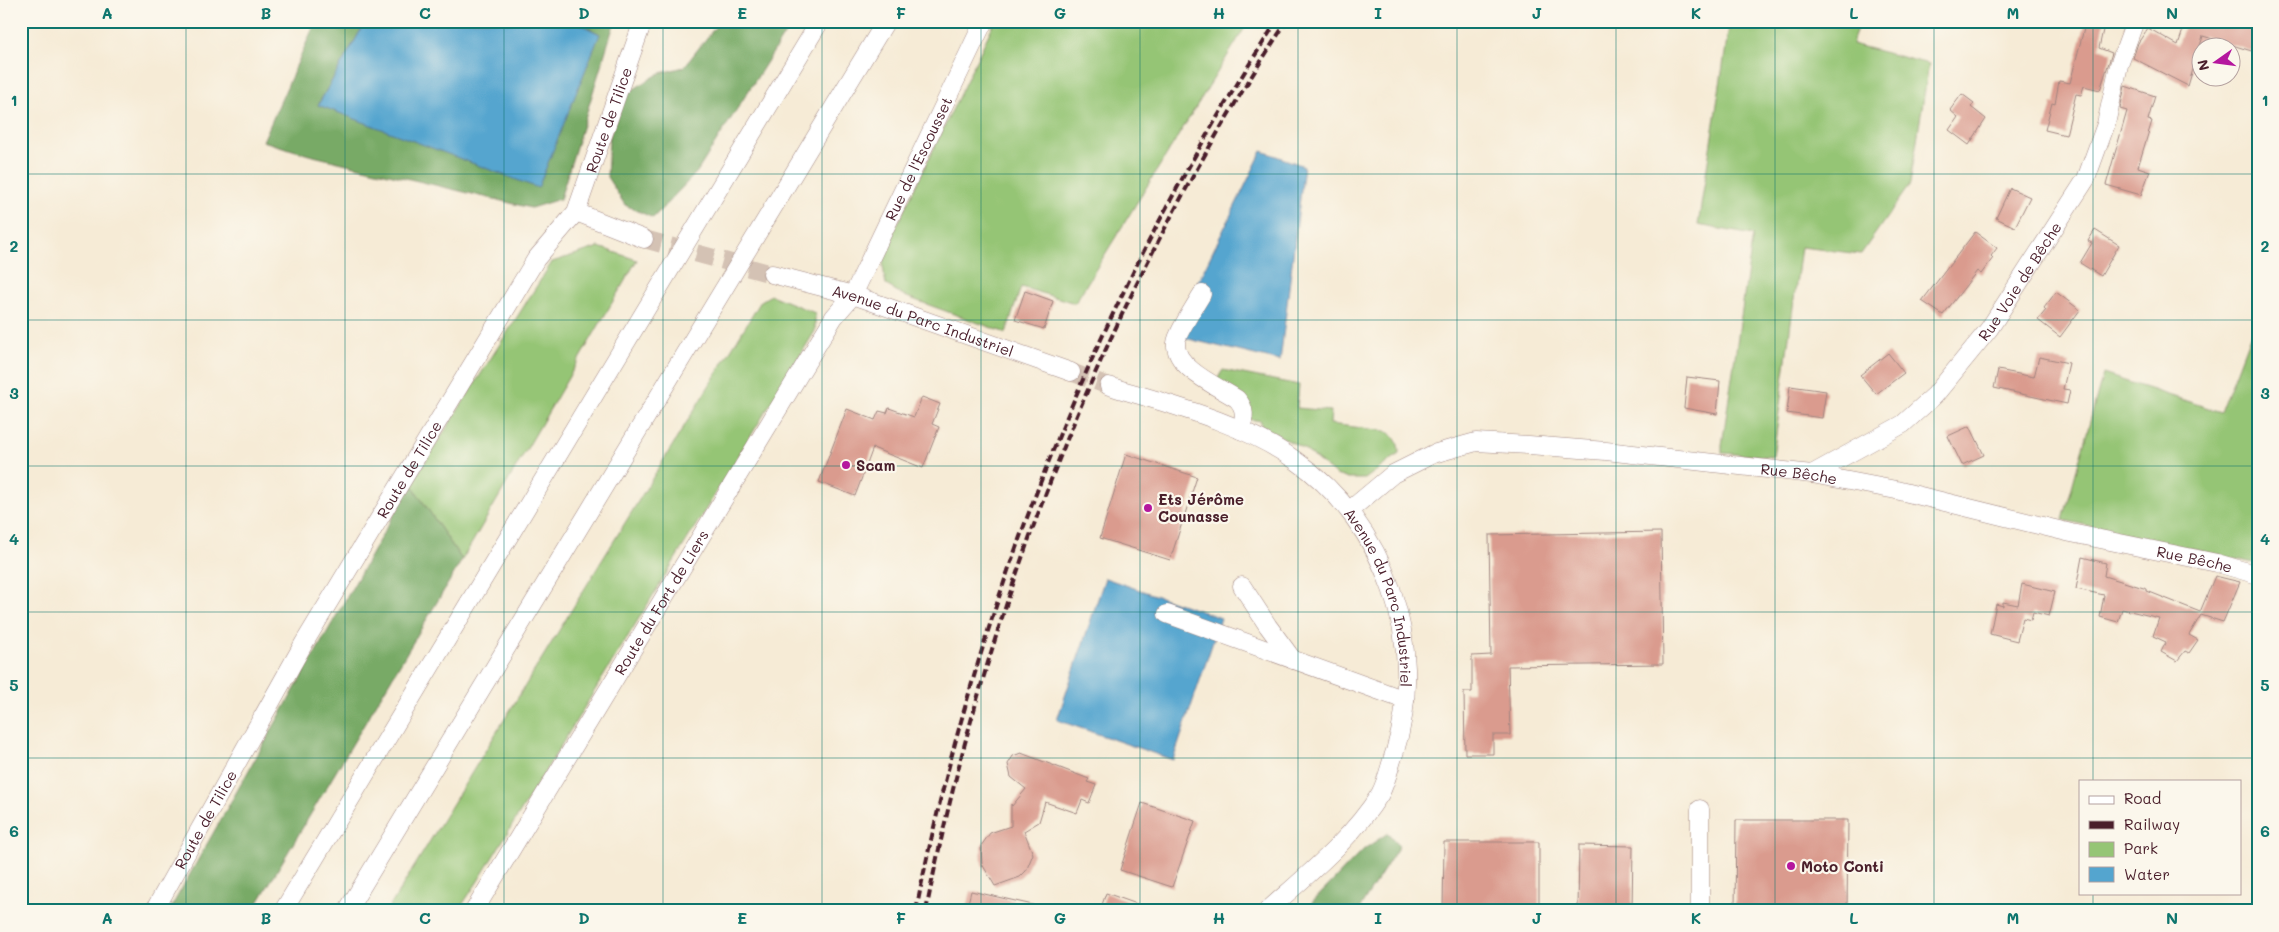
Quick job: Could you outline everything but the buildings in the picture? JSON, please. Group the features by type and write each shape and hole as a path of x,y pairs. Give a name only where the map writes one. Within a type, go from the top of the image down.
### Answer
{"street":[{"name":"Route de Tilice","path":"154,911 304,643 536,259 576,212 643,21"},
{"path":"283,911 820,21"},
{"path":"348,911 886,21"},
{"name":"Rue de l'Escousset","path":"853,295 984,21"},
{"name":"Rue Voie de Bêche","path":"1812,474 1903,424 1935,395 1988,329 2086,179 2106,124 2119,65 2135,21"},
{"path":"576,212 644,239"},
{"name":"Avenue du Parc Industriel","path":"772,274 853,295 1071,372"},
{"path":"1202,294 1176,342 1178,356 1190,370 1237,399 1242,405 1244,420 1240,430"},
{"name":"Route du Fort de Liers","path":"474,911 834,316 853,295"},
{"name":"Avenue du Parc Industriel","path":"1109,386 1180,408 1240,430 1294,459 1318,477 1350,510 1370,539 1397,600 1405,661 1403,726 1380,793 1349,834 1267,911"},
{"name":"Rue Bêche","path":"1350,510 1393,474 1432,454 1476,442 1606,451 1812,474 1896,490 2071,533 2258,574"},
{"path":"1242,586 1294,661"},
{"path":"1167,614 1405,700"},
{"path":"1700,809 1700,911"}],"green space":[{"path":"316,21 366,21 318,105 600,34 574,21 615,21 560,199 531,208 309,155 263,141"},
{"path":"720,21 793,21 697,172 653,218 625,205 607,177 609,139 624,95 660,73 684,67"},
{"path":"995,21 1249,21 1075,303 1021,287 1006,333 907,297 886,285 883,266 885,250"},
{"path":"1730,21 1859,21 1852,44 1929,64 1910,184 1861,254 1801,247 1773,457 1722,453 1753,235 1698,225"},
{"path":"599,247 637,260 462,560 411,484 552,262"},
{"path":"771,295 815,313 815,331 478,881 458,911 387,911 761,301"},
{"path":"2258,315 2258,564 2063,520 2103,374 2221,412"},
{"path":"1223,370 1299,385 1297,408 1331,411 1330,424 1386,431 1396,441 1399,454 1365,479 1348,479 1336,475 1304,449 1261,426 1261,421 1249,419 1217,379"},
{"path":"411,484 462,560 253,911 169,911"},
{"path":"1388,833 1399,846 1358,911 1304,911 1364,849"}],"water":[{"path":"366,21 574,21 600,34 538,188 318,105"},
{"path":"1262,151 1304,166 1280,361 1172,335"},
{"path":"1105,578 1221,618 1173,760 1057,720"}],"tunnel":[{"path":"644,239 772,274"},
{"path":"1071,372 1109,386"}],"railway":[{"path":"916,911 942,793 974,677 1011,562 1054,449 1102,338 1155,229 1214,124 1277,21"},
{"path":"926,911 952,793 984,677 1021,562 1063,448 1111,337 1165,229 1223,123 1287,21"}],"place":[{"name":"Scam","path":"846,465"},
{"name":"Ets Jérôme Counasse","path":"1148,508"},
{"name":"Moto Conti","path":"1791,866"}]}
